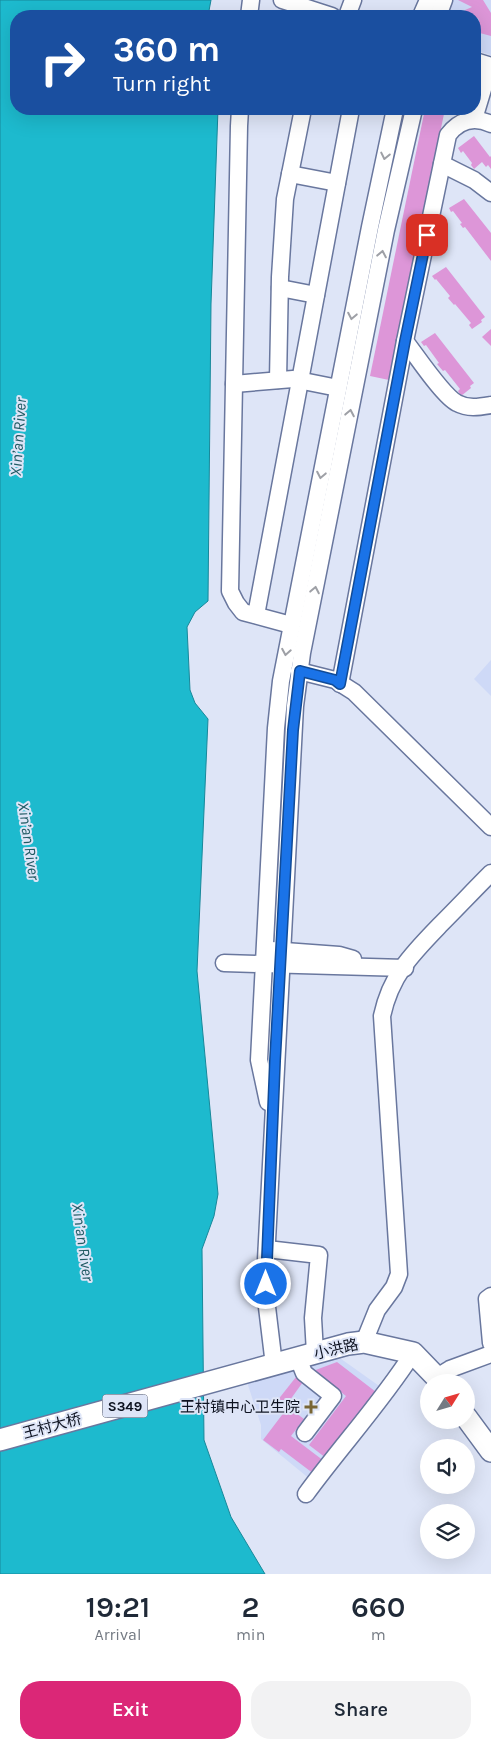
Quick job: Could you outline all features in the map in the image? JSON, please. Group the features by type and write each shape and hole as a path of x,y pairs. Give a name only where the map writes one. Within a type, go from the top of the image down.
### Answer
{"main road":[{"name":"小洪路","path":"249,1372 348,1344 364,1342 413,1353"},
{"path":"413,1353 433,1374"},
{"name":"王村大桥","path":"0,1440 249,1372"},
{"path":"475,1429 491,1451"}],"street":[{"path":"282,0 306,4 319,10"},
{"path":"481,84 485,64"},
{"path":"240,115 230,591 243,612 291,625"},
{"path":"278,380 280,288 285,199 302,115"},
{"path":"256,615 350,115"},
{"path":"274,1126 259,1060 276,728 281,681 394,115"},
{"path":"274,1366 267,1307 267,1249 293,730 300,671 384,240 413,115"},
{"path":"474,119 475,115"},
{"path":"340,684 405,341 448,135 459,124 474,119 491,124"},
{"path":"442,164 474,180 491,193"},
{"path":"290,174 337,183"},
{"path":"280,288 316,295"},
{"path":"405,341 452,400 464,406 476,408 491,405"},
{"path":"234,384 293,379 338,388"},
{"path":"300,671 335,680 354,692 491,828"},
{"path":"364,1342 378,1310 394,1287 399,1274 382,1016 387,995 408,958 491,873"},
{"path":"264,950 339,956 402,970"},
{"path":"224,963 402,970"},
{"path":"267,1249 319,1255 313,1318 304,1373 333,1396 305,1433"},
{"path":"491,1296 487,1299 491,1342"},
{"path":"306,1494 333,1457 397,1379 413,1353"},
{"path":"445,1374 450,1369 491,1354"}],"shaded area":[{"path":"453,0 491,0 491,55 481,52 481,10 449,10"},
{"path":"491,660 491,696 474,679"},
{"name":"王村镇中心卫生院","path":"337,1356 382,1388 311,1480 261,1439 261,1425 247,1382"}],"water":[{"name":"Xin’an River","path":"0,0 211,0 209,10 10,10 10,115 218,115 211,304 208,601 195,612 187,627 190,690 195,703 208,719 197,971 218,1194 214,1216 202,1249 204,1440 231,1517 265,1574 0,1574"}],"building":[{"path":"458,0 483,0 491,13 491,36 481,33 481,10 465,10 472,7"},
{"path":"424,115 444,115 389,380 370,376"},
{"path":"474,136 491,156 491,169 482,162 474,169 463,151 461,153 458,148"},
{"path":"464,199 491,233 491,261 449,208"},
{"path":"446,267 485,317 481,320 482,322 472,329 469,325 471,323 448,298 450,296 432,276"},
{"path":"491,329 491,346 482,337"},
{"path":"435,333 474,383 461,396 458,391 460,389 445,370 443,371 437,364 439,363 426,345 424,346 421,342"},
{"path":"337,1362 376,1392 326,1458 309,1445 346,1396 313,1371"},
{"path":"296,1377 303,1382 285,1407 277,1401"},
{"path":"288,1407 304,1419 291,1436 324,1461 314,1474 281,1449 279,1452 263,1440"}],"place":[{"name":"王村镇中心卫生院","path":"311,1407"}],"route":[{"path":"266,1284 274,1126 275,1061 293,730 298,684 300,671 335,680 340,684 427,235"}]}
